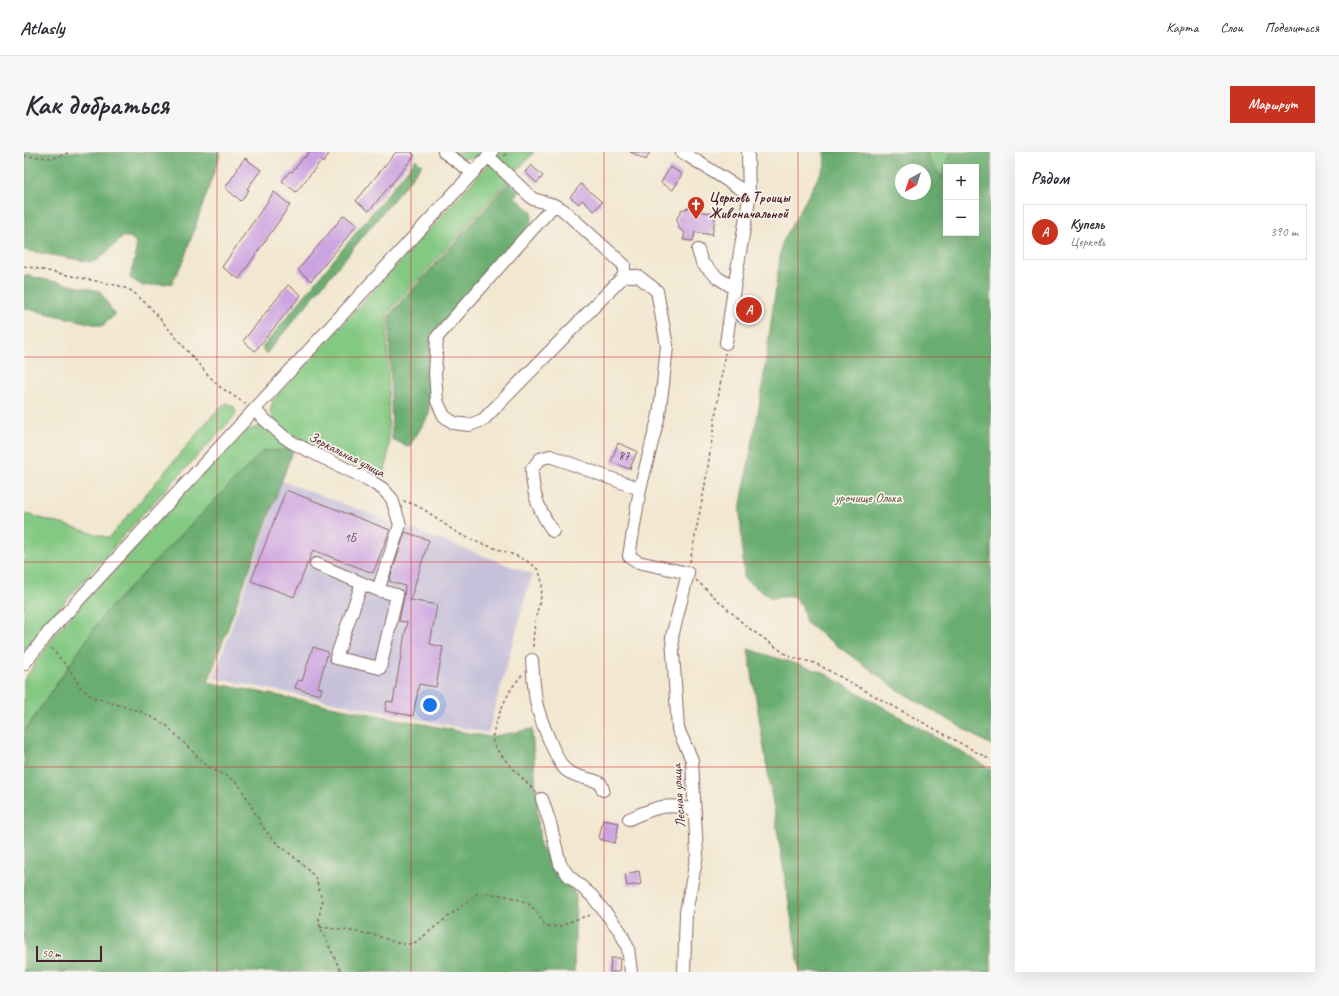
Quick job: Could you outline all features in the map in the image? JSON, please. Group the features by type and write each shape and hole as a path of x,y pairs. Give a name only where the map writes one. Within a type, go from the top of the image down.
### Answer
{"street":[{"path":"444,152 473,173"},
{"path":"682,152 744,191 749,199"},
{"path":"726,343 749,199 748,152"},
{"path":"24,664 49,632 490,154 533,199 554,205 562,209 624,265 624,276 483,420 469,425 454,423 444,416 437,401 435,373 436,337 554,205"},
{"path":"710,170 710,182"},
{"path":"698,250 702,263 718,278 734,288"},
{"path":"624,276 638,276 657,291 667,346 659,415 640,489 629,556 638,562 688,573"},
{"name":"Зеркальная улица","path":"254,410 284,437 293,443 369,480 383,489 392,499 400,525 378,590"},
{"path":"553,531 536,501 532,484 532,469 540,459 550,456 640,489"},
{"path":"316,564 362,583 378,590 397,595 380,668 336,658 362,583"},
{"name":"Лесная улица","path":"684,972 686,912 697,854 692,760 678,729 672,637 688,573"},
{"path":"532,660 538,707 560,764 572,774 598,782 601,784 603,790"},
{"path":"542,799 550,823 560,864 568,875 592,896 620,931 628,948 631,972"},
{"path":"629,819 652,809 675,806 682,806 695,811"}],"path":[{"path":"24,156 54,158 71,152"},
{"path":"24,266 120,286 132,291 150,307 220,387 254,410"},
{"path":"726,343 705,485 688,573 746,626 790,657 815,663 991,760"},
{"path":"392,499 412,503 431,514 451,529 478,542 520,558 534,566 538,571 541,580 542,596 536,615 533,638 534,654 532,660 508,694 497,718 493,742 502,755 542,799"},
{"path":"47,643 70,670 80,687 92,697 142,712 166,725 207,766 235,780 263,828 272,839 307,868 316,879 322,901 319,918 320,927 341,972"},
{"path":"320,927 370,934 402,945 410,945 416,942 477,894 486,892 523,901 532,906 546,926 563,926 576,919 605,912"}],"shaded area":[{"path":"282,481 532,574 488,733 214,678"}],"green space":[{"path":"25,152 221,152 184,259 172,283 143,286 130,278 136,253 135,241 129,237 123,237 98,260 91,262 24,250"},
{"path":"451,152 484,152 481,156 462,159"},
{"path":"500,152 534,152 387,314 389,447 385,473 294,437 274,421 270,412 273,400"},
{"name":"урочище Ольха","path":"824,152 927,152 928,158 942,178 943,175 943,236 979,236 979,164 946,164 952,152 991,152 991,745 898,690 806,623 802,606 793,596 771,598 744,579 740,510 761,396 782,243 825,165"},
{"path":"927,152 952,152 946,164 943,164 942,178 928,158"},
{"path":"416,159 422,165 266,354 262,348"},
{"path":"509,182 519,191 515,197 532,212 532,224 461,301 431,337 429,415 409,447 392,439 389,315"},
{"path":"24,275 100,291 115,315 102,326 24,308"},
{"path":"227,403 234,407 236,413 232,419 143,514 56,612 24,656 24,513 109,538 211,417 220,407"},
{"path":"263,425 293,450 263,451 105,613 24,732 24,680 59,629 240,433"},
{"path":"293,450 208,682 489,737 532,729 540,846 576,895 574,972 24,972 24,732 105,613 263,451"},
{"path":"748,649 822,672 991,769 991,972 800,972"}],"building":[{"path":"309,152 330,152 323,163 321,161 296,192 282,181"},
{"path":"396,152 411,152 415,155 369,211 356,201"},
{"path":"630,152 650,152 646,160"},
{"path":"245,158 261,170 247,189 249,190 241,201 225,188"},
{"path":"531,165 543,176 537,183 525,172"},
{"path":"670,167 682,174 673,190 661,183"},
{"path":"581,184 602,202 594,211 582,200 579,204 570,197"},
{"path":"274,192 290,205 239,279 222,267"},
{"name":"Церковь Троицы Живоначальной","path":"690,200 699,202 698,211 716,214 712,235 695,232 693,241 683,240 685,233 678,228 679,225 677,217 681,213 681,210 689,208"},
{"path":"344,215 357,225 311,281 298,270"},
{"path":"288,285 301,295 255,351 243,341"},
{"path":"741,298 754,300 753,305 759,306 758,314 753,314 752,321 738,319"},
{"path":"618,443 637,451 630,469 611,462"},
{"path":"286,490 390,530 373,573 313,550 294,597 251,581"},
{"path":"405,532 429,540 410,600 437,605 430,644 443,647 436,687 419,684 413,716 385,711 387,701 393,702 407,622 399,621 405,586 389,581"},
{"path":"313,647 328,652 318,687 322,688 320,695 295,688 298,680 302,681"},
{"path":"603,820 619,823 615,843 599,839"},
{"path":"639,871 641,884 627,886 625,874"},
{"path":"611,958 620,958 619,972 610,972"}],"place":[{"name":"Церковь Троицы Живоначальной","path":"696,220"},
{"name":"Купель","path":"749,310"}]}
